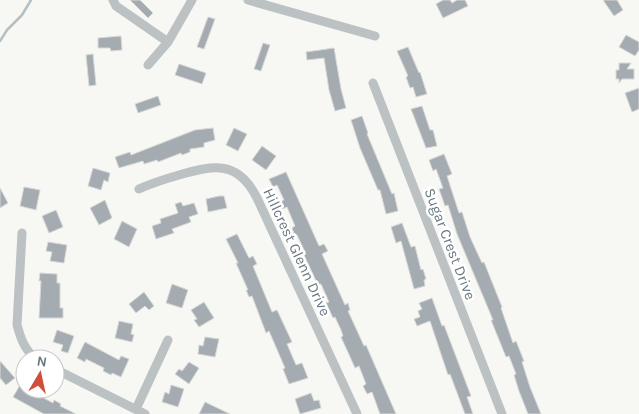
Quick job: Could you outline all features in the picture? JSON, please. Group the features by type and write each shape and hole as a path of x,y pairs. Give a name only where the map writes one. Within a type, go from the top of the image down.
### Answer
{"street":[{"path":"112,0 116,6 168,42"},
{"path":"148,65 168,42 192,0"},
{"path":"248,0 375,36"},
{"name":"Sugar Crest Drive","path":"373,83 502,414"},
{"name":"Hillcrest Glenn Drive","path":"139,189 150,183 207,167 228,169 243,177 252,186 357,414"},
{"path":"22,233 17,325 20,339 25,349"},
{"path":"136,409 168,340"},
{"path":"65,374 145,414"}],"building":[{"path":"130,0 140,0 153,13 148,18"},
{"path":"443,0 450,0 452,3 457,0 465,0 468,6 443,18 436,4"},
{"path":"603,0 617,0 623,10 614,16"},
{"path":"208,17 215,19 204,49 197,47"},
{"path":"626,35 639,42 639,50 635,56 619,47"},
{"path":"121,36 122,50 111,51 110,48 98,48 98,38"},
{"path":"263,43 270,45 261,71 254,69"},
{"path":"408,47 420,72 427,94 416,97 413,87 410,88 406,77 408,76 397,51"},
{"path":"334,48 346,108 335,111 329,90 324,58 307,60 306,52"},
{"path":"93,54 96,85 89,86 86,55"},
{"path":"619,63 631,63 627,69 634,69 634,79 622,79 619,83 619,79 616,79 616,70 619,70"},
{"path":"179,64 206,73 202,84 175,75"},
{"path":"639,88 639,109 632,112 625,93"},
{"path":"158,96 161,105 138,113 135,104"},
{"path":"422,106 430,130 433,130 437,146 426,148 411,109"},
{"path":"362,116 367,134 392,194 394,193 398,211 386,214 380,190 378,190 360,148 351,120"},
{"path":"213,128 215,140 204,143 204,147 190,149 190,152 182,155 181,153 158,162 157,160 144,164 143,161 119,168 115,157 130,152 131,155 195,130"},
{"path":"234,128 247,134 238,151 226,145"},
{"path":"262,146 276,156 266,170 252,160"},
{"path":"444,154 452,174 447,176 459,213 462,212 470,237 482,263 484,262 502,307 513,343 516,341 524,361 522,362 530,387 541,414 528,414 509,356 506,357 491,320 493,320 457,234 448,205 445,206 439,189 443,188 436,169 433,171 429,160"},
{"path":"93,168 110,173 108,182 104,180 101,190 88,186"},
{"path":"286,172 319,246 324,244 328,251 322,254 345,305 348,303 350,310 348,311 364,346 366,345 396,414 380,414 372,392 367,394 363,386 366,384 359,366 355,368 341,337 343,336 341,330 326,303 329,302 321,284 318,285 303,253 305,252 297,235 295,236 292,228 295,226 287,207 282,209 279,202 284,200 277,185 273,187 269,179"},
{"path":"24,187 40,190 36,210 20,206"},
{"path":"0,188 8,203 0,208"},
{"path":"224,196 227,208 208,212 206,199"},
{"path":"105,200 112,218 99,225 90,208"},
{"path":"181,202 183,206 194,203 198,214 189,217 191,222 172,229 174,233 156,239 152,226 161,223 160,219 178,213 175,204"},
{"path":"56,210 63,227 49,233 42,216"},
{"path":"122,221 137,229 129,247 114,239"},
{"path":"402,223 411,247 415,246 421,270 423,269 426,279 424,280 425,286 414,289 401,241 396,243 391,227"},
{"path":"237,234 249,258 253,256 257,264 253,266 272,312 277,310 292,342 287,344 296,365 302,363 308,378 289,384 283,369 285,368 269,331 266,333 252,296 249,297 246,290 248,290 236,263 238,263 226,239"},
{"path":"48,242 67,245 64,263 50,261 52,252 46,251"},
{"path":"40,273 57,274 57,283 60,283 60,308 63,308 63,318 39,318"},
{"path":"172,284 188,290 182,308 166,303"},
{"path":"144,292 154,306 149,310 145,306 136,313 129,304"},
{"path":"432,298 471,396 467,397 473,414 465,414 450,374 448,375 430,321 417,326 414,319 420,317 418,311 422,309 419,303"},
{"path":"204,302 214,318 199,327 194,320 197,319 191,310"},
{"path":"119,321 133,324 131,334 134,335 132,342 115,338"},
{"path":"57,330 74,336 68,353 65,352 65,349 62,349 63,345 53,342"},
{"path":"205,337 219,339 215,357 198,354 199,345 203,346"},
{"path":"85,342 119,360 121,356 129,359 121,377 103,371 104,368 86,359 85,362 77,358"},
{"path":"0,361 15,378 6,385 0,378"},
{"path":"189,362 199,368 189,384 175,374 179,369 182,371"},
{"path":"171,385 184,389 178,407 162,402 165,392 169,394"},
{"path":"311,393 314,401 319,400 321,408 300,414 295,399"},
{"path":"17,399 45,399 53,403 54,400 61,404 60,406 76,414 44,414"},
{"path":"205,402 230,414 199,414"}],"waterway":[{"path":"0,41 7,30 22,15 31,0"}]}
